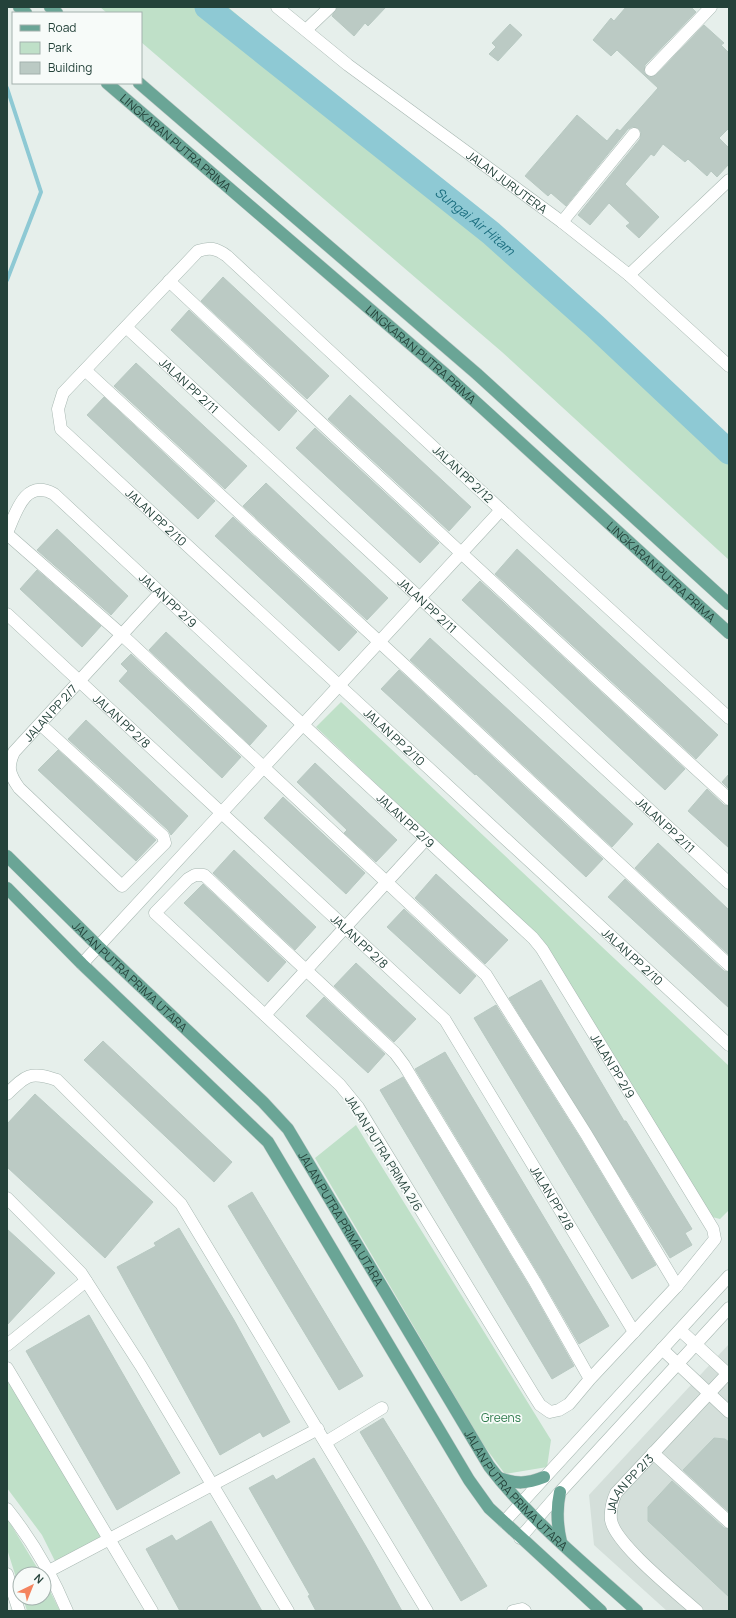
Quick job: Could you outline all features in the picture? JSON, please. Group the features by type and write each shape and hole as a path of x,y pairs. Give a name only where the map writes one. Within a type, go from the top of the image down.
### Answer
{"main road":[{"name":"LINGKARAN PUTRA PRIMA","path":"108,84 444,373 729,633"},
{"name":"LINGKARAN PUTRA PRIMA","path":"140,84 476,374 729,604"},
{"name":"JALAN PUTRA PRIMA UTARA","path":"7,856 98,946 263,1102 288,1129 489,1466 536,1520 637,1611"},
{"name":"JALAN PUTRA PRIMA UTARA","path":"7,888 82,964 268,1142 469,1480 489,1508 601,1611"},
{"path":"499,1478 514,1483 528,1483 544,1477"},
{"path":"560,1492 557,1508 557,1525 561,1542"}],"street":[{"name":"JALAN JURUTERA","path":"277,7 348,65 562,222 629,275 729,366"},
{"path":"306,30 330,7"},
{"path":"652,70 711,7"},
{"path":"562,222 634,134"},
{"path":"629,275 729,180"},
{"name":"JALAN PP 2/12","path":"169,281 198,251 210,248 217,249 227,256 729,718"},
{"path":"729,799 461,554 169,281 85,370 729,965"},
{"name":"JALAN PP 2/11","path":"126,326 729,883"},
{"name":"JALAN PP 2/10","path":"85,370 63,393 60,401 58,416 61,429 729,1045"},
{"name":"JALAN PP 2/9","path":"7,533 22,500 30,493 46,490 54,494 304,724 533,938 542,949 713,1229 715,1239 677,1286"},
{"path":"82,964 502,510"},
{"path":"7,533 122,635 387,881 486,975 495,986 677,1286 590,1379 535,1282 404,1065 395,1053 305,970"},
{"name":"JALAN PP 2/7","path":"40,724 163,836 165,843 122,886 19,788 12,778 9,763 14,752 40,724 80,682 160,593"},
{"name":"JALAN PP 2/8","path":"7,614 445,1020 634,1332"},
{"path":"265,1015 426,839"},
{"name":"JALAN PUTRA PRIMA 2/6","path":"305,970 204,876 195,875 188,879 155,913 340,1086 358,1107 540,1405 550,1412 559,1410 570,1404 590,1379"},
{"path":"7,1094 24,1077 42,1075 57,1080 181,1204 427,1611"},
{"path":"7,1198 81,1273 141,1366 288,1611"},
{"path":"504,1522 729,1276"},
{"path":"7,1345 86,1281"},
{"path":"520,1538 560,1492 729,1308"},
{"path":"680,1330 728,1374"},
{"path":"662,1350 729,1412"},
{"path":"7,1368 110,1538 152,1611"},
{"name":"JALAN PP 2/3","path":"697,1611 623,1543 611,1521 611,1506 616,1493 728,1374"},
{"path":"326,1442 382,1408"},
{"path":"52,1569 318,1429"},
{"path":"653,1453 729,1522"},
{"path":"7,1509 21,1526 44,1566"},
{"path":"7,1574 19,1611"},
{"path":"52,1582 67,1611"},
{"path":"513,1611 522,1609 525,1611"}],"shaded area":[{"path":"729,1344 729,1611 667,1611 594,1545 589,1495"}],"green space":[{"path":"100,7 228,7 558,290 729,447 729,560 502,352 142,43 142,12 106,12"},
{"path":"341,702 729,1066 729,1210 720,1219 712,1217 545,943 316,727"},
{"name":"Greens","path":"356,1125 551,1440 547,1467 505,1474 482,1443 315,1158"},
{"path":"7,1379 104,1537 55,1561 42,1535 7,1488"},
{"path":"7,1518 36,1566 12,1566 7,1549"},
{"path":"52,1595 60,1611 27,1611 25,1606 52,1606"}],"building":[{"path":"337,7 386,7 368,26 365,23 354,36 332,16"},
{"path":"626,7 691,7 696,12 645,65 644,72 649,77 656,75 704,25 724,43 721,45 729,53 729,128 719,138 729,148 729,164 717,177 711,171 707,176 688,159 685,162 663,144 654,156 651,154 625,184 659,217 639,238 626,226 630,223 609,203 590,225 578,215 640,139 641,132 638,128 632,127 628,129 566,206 551,193 548,196 525,176 577,115 607,141 617,129 620,131 658,88 617,50 611,56 593,40 611,18 614,21"},
{"path":"510,24 522,35 498,61 489,54 496,47 492,43"},
{"path":"223,277 329,376 307,399 201,301"},
{"path":"189,310 297,411 279,431 171,330"},
{"path":"136,363 247,466 225,489 114,386"},
{"path":"350,395 471,507 449,531 328,419"},
{"path":"104,397 215,501 198,519 87,415"},
{"path":"315,428 439,543 420,563 296,448"},
{"path":"266,483 388,598 367,620 243,506"},
{"path":"233,517 357,632 339,651 215,536"},
{"path":"57,529 128,596 111,615 37,550"},
{"path":"517,549 718,735 696,759 495,574"},
{"path":"37,570 101,626 82,647 20,589"},
{"path":"480,581 685,769 665,790 462,600"},
{"path":"166,632 267,726 250,745 149,650"},
{"path":"430,638 633,824 612,847 410,660"},
{"path":"131,654 241,757 222,778 119,681 128,671 121,664"},
{"path":"399,670 603,859 586,877 476,774 475,775 381,689"},
{"path":"86,720 188,816 171,835 168,830 68,739"},
{"path":"58,750 156,840 136,861 38,770"},
{"path":"315,763 397,840 376,862 344,833 347,830 297,782"},
{"path":"729,774 729,789 722,782"},
{"path":"707,789 724,805 729,806 729,848 688,811"},
{"path":"283,797 365,873 346,894 264,818"},
{"path":"658,843 729,910 729,955 635,868"},
{"path":"234,850 316,927 295,950 213,873"},
{"path":"436,874 508,940 485,964 415,898"},
{"path":"625,879 724,971 729,972 729,1008 608,897"},
{"path":"203,884 286,962 268,982 184,903"},
{"path":"404,909 476,976 460,994 387,927"},
{"path":"356,963 416,1019 394,1042 334,986"},
{"path":"541,980 624,1121 626,1121 692,1229 685,1233 692,1245 670,1258 509,998"},
{"path":"324,997 385,1054 368,1073 306,1016"},
{"path":"496,1005 580,1138 656,1265 632,1279 474,1018"},
{"path":"103,1041 232,1162 214,1182 84,1060"},
{"path":"445,1052 609,1326 579,1344 415,1069"},
{"path":"403,1077 529,1286 574,1366 552,1379 380,1090"},
{"path":"35,1094 153,1202 105,1258 7,1167 7,1124"},
{"path":"252,1192 363,1376 339,1390 228,1206"},
{"path":"179,1228 234,1320 290,1422 263,1437 260,1432 220,1455 117,1267 156,1246 154,1243"},
{"path":"7,1229 55,1273 7,1325"},
{"path":"89,1315 180,1473 117,1510 26,1351"},
{"path":"383,1418 487,1586 461,1601 360,1432"},
{"path":"714,1438 725,1439 729,1442 729,1512 683,1470"},
{"path":"314,1458 402,1611 316,1611 308,1596 310,1595 249,1488 273,1475 276,1480"},
{"path":"672,1481 724,1528 729,1529 729,1597 648,1521 648,1507"},
{"path":"211,1521 262,1611 180,1611 146,1549 172,1535 176,1541"}],"waterway":[{"name":"Sungai Air Hitam","path":"207,7 491,233 595,326 729,452"},
{"path":"7,88 41,192 7,280"}]}
